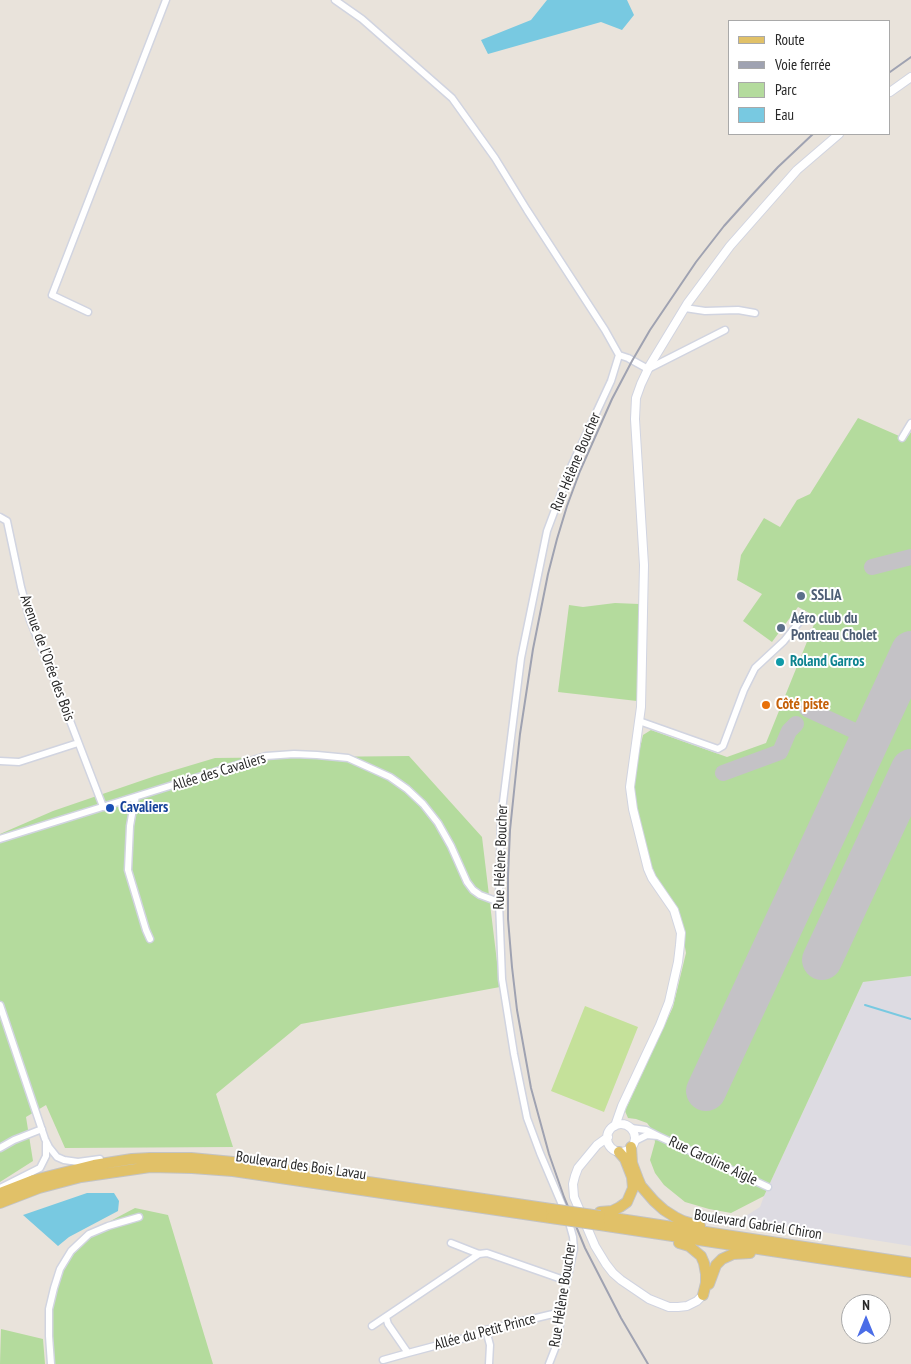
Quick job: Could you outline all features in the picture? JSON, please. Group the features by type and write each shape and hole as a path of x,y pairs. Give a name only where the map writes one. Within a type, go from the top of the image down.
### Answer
{"main road":[{"path":"633,1144 632,1163 641,1186 654,1201 664,1210 683,1220 723,1231 729,1235"},
{"path":"600,1218 627,1202 633,1188 632,1177 625,1159 615,1149"},
{"name":"Boulevard des Bois Lavau","path":"0,1194 34,1180 94,1165 132,1159 192,1158 233,1162 552,1214"},
{"name":"Boulevard des Bois Lavau","path":"0,1203 39,1188 81,1177 150,1167 192,1168 233,1171 552,1214 600,1218"},
{"name":"Boulevard Gabriel Chiron","path":"600,1218 729,1235 911,1263"},
{"name":"Boulevard Gabriel Chiron","path":"600,1218 617,1228 911,1272"},
{"path":"617,1228 689,1246 701,1256 704,1263 706,1283 702,1295"},
{"path":"702,1295 709,1285 716,1265 727,1256 743,1253 779,1253"}],"street":[{"path":"88,312 52,296 166,0"},
{"path":"335,0 362,19 452,98 495,158 619,355 648,369"},
{"path":"891,91 911,77"},
{"path":"702,1295 687,1306 669,1307 648,1299 621,1280 606,1264 595,1246 574,1197 573,1184 576,1172 592,1151 608,1137 610,1130 615,1126 669,1002 680,945 678,920 670,903 652,878 648,869 631,800 631,772 641,707 644,565 636,398 640,384 648,369 685,308 730,246 798,170 838,135"},
{"path":"685,308 705,311 738,310 755,313"},
{"path":"648,369 725,330"},
{"name":"Rue Hélène Boucher","path":"549,1364 558,1341 574,1249 573,1237 568,1219 527,1118 516,1062 502,979 498,902 501,818 521,658 548,531 571,467 611,381 619,355"},
{"path":"902,438 911,424"},
{"name":"Avenue de l’Orée des Bois","path":"0,517 7,520 21,588 30,620 104,807"},
{"path":"640,721 718,749 723,746 744,690 755,668 784,641 804,616"},
{"path":"0,761 18,762 78,743"},
{"name":"Allée des Cavaliers","path":"0,839 266,756 294,754 348,758 390,777 423,804 438,823 452,846 466,882 480,895 498,902"},
{"path":"136,797 130,826 128,870 150,939"},
{"path":"0,1005 42,1129 45,1139 46,1156 40,1168 0,1188"},
{"path":"592,1151 599,1148 628,1150 633,1144 634,1134 620,1112"},
{"path":"615,1126 628,1127"},
{"name":"Rue Caroline Aigle","path":"628,1127 646,1130 768,1187"},
{"path":"0,1148 14,1140 42,1129"},
{"name":"Rue Caroline Aigle","path":"633,1144 647,1135 658,1136"},
{"path":"608,1137 615,1149"},
{"path":"45,1139 57,1157 64,1160 78,1162 116,1157 132,1159"},
{"path":"51,1364 49,1310 60,1269 71,1252 89,1234 139,1217"},
{"path":"451,1243 479,1254 487,1254 567,1281"},
{"path":"372,1326 479,1254"},
{"name":"Allée du Petit Prince","path":"383,1360 476,1335 486,1330 557,1313 562,1314"},
{"path":"386,1317 388,1324 408,1353"},
{"path":"486,1330 490,1345 489,1364"}],"shaded area":[{"path":"911,976 911,1246 741,1219 760,1207 863,982"}],"green space":[{"path":"858,418 906,439 911,432 911,976 863,982 764,1196 731,1213 685,1202 664,1185 655,1173 650,1160 655,1142 653,1131 647,1123 628,1118 625,1111 673,1007 686,953 679,912 653,872 633,794 634,774 643,735 651,730 727,757 766,743 817,617 798,607 772,642 743,621 762,594 737,580 741,555 764,518 780,527 797,500 810,494"},
{"path":"615,603 639,604 637,701 558,692 569,605 583,607"},
{"path":"409,756 482,837 500,987 301,1024 216,1094 233,1147 65,1148 46,1105 26,1117 33,1161 0,1182 0,834 53,811 155,776 215,758"},
{"path":"585,1006 638,1027 604,1112 551,1091"},
{"path":"135,1208 168,1215 213,1364 53,1364 51,1336 52,1291 67,1253 82,1236"},
{"path":"1,1329 43,1339 45,1364 0,1364"}],"water":[{"path":"547,0 627,0 634,15 622,30 601,22 488,54 481,40 531,20"},
{"path":"87,1193 114,1193 119,1201 118,1211 69,1237 58,1246 23,1215"}],"waterway":[{"path":"865,1005 911,1019"}],"taxiway":[{"path":"872,567 911,557"},
{"path":"807,709 857,732 870,730 878,722"},
{"path":"723,773 780,752 789,731 796,724"},
{"path":"853,730 862,742 861,757"}],"runway":[{"path":"706,1091 911,651"},
{"path":"822,960 911,769"}],"railway":[{"path":"891,71 911,57"},
{"path":"648,1364 621,1318 585,1248 549,1154 531,1088 517,1010 508,919 510,830 520,734 533,649 557,539 580,471 612,399 650,330 696,262 724,226 751,196 812,135"}],"place":[{"name":"SSLIA","path":"801,596"},
{"name":"Aéro club du Pontreau Cholet","path":"781,628"},
{"name":"Roland Garros","path":"780,662"},
{"name":"Côté piste","path":"766,705"},
{"name":"Cavaliers","path":"110,808"}]}
